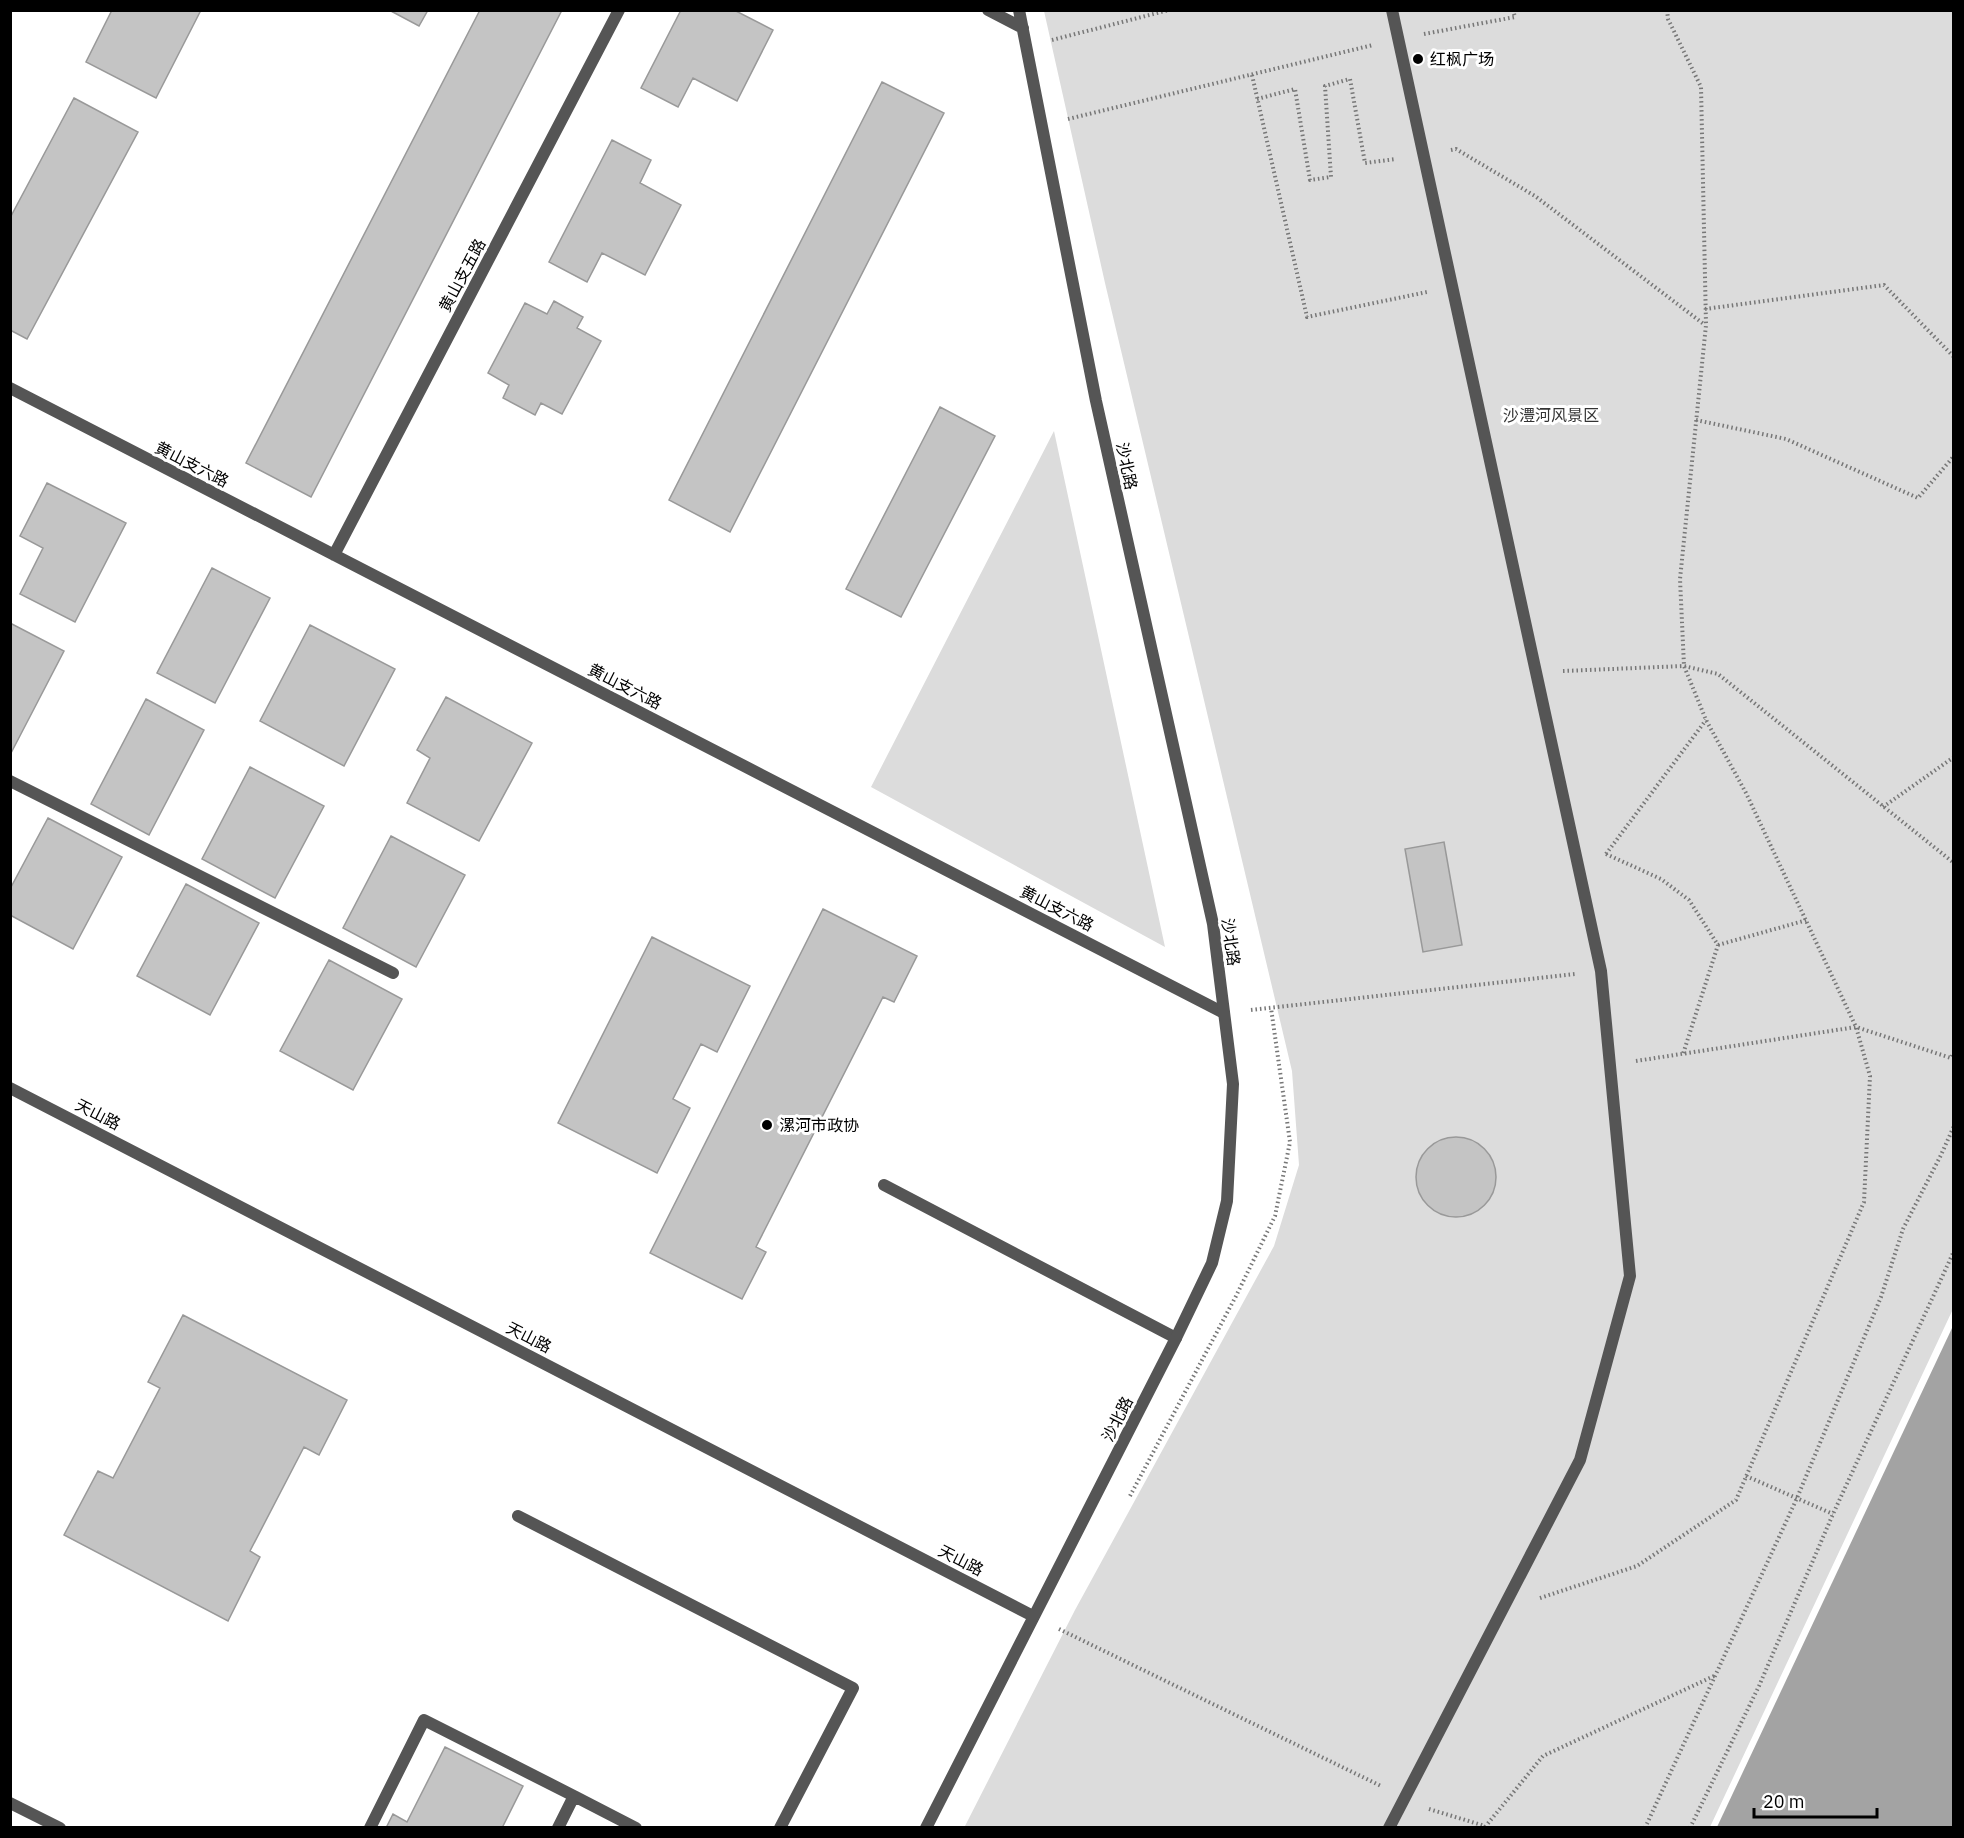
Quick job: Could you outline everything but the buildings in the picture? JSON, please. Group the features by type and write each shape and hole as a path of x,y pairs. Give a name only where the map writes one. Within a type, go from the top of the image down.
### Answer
{"street":[{"name":"黄山支五路","path":"334,555 619,10"},
{"path":"988,10 1023,28"},
{"name":"沙北路","path":"926,1827 1176,1338 1212,1263 1227,1201 1233,1084 1213,924 1096,400 1019,10"},
{"path":"1389,1827 1580,1460 1630,1276 1601,971 1392,10"},
{"name":"黄山支六路","path":"10,388 1224,1013"},
{"path":"10,781 393,973"},
{"name":"天山路","path":"10,1088 1033,1616"},
{"path":"884,1185 1176,1338"},
{"path":"518,1516 853,1688 780,1827"},
{"path":"370,1827 424,1719 636,1827"},
{"path":"558,1827 574,1796"},
{"path":"10,1803 60,1827"}],"path":[{"path":"1025,47 1169,10"},
{"path":"1041,126 1397,39 1515,17 1513,10"},
{"path":"1503,1610 1637,1566 1736,1500 1864,1202 1870,1076 1856,1027 1746,793 1706,720 1684,666 1680,579 1705,309 1701,87 1668,19 1666,10"},
{"path":"1252,75 1307,317 1452,288"},
{"path":"1705,309 1884,285 1953,357"},
{"path":"1696,420 1786,438 1918,498 1953,456"},
{"path":"1536,672 1684,666 1718,674 1953,863"},
{"path":"1582,885 1706,720"},
{"path":"1883,807 1953,757"},
{"path":"1606,854 1661,879 1689,900 1718,945"},
{"path":"1718,945 1807,920"},
{"path":"1683,1054 1718,945"},
{"path":"1224,1013 1601,971"},
{"path":"1610,1065 1856,1027 1951,1058 1953,1052"},
{"path":"1645,1827 1797,1498 1881,1296 1903,1229 1941,1155 1953,1126"},
{"path":"1690,1827 1759,1686 1833,1514 1953,1251"},
{"path":"1746,1476 1833,1514"},
{"path":"1033,1616 1405,1798 1434,1811 1485,1827 1543,1756 1716,1676"}],"green space":[{"name":"沙澧河风景区","path":"1044,11 1953,11 1953,1309 1710,1827 964,1828 1075,1610 1274,1246 1299,1165 1292,1071 1105,283"},
{"path":"1054,431 1165,947 871,787"}],"shaded area":[{"path":"1953,1326 1953,1827 1717,1827"}],"place":[{"name":"红枫广场","path":"1418,59"},
{"name":"漯河市政协","path":"767,1125"}]}
